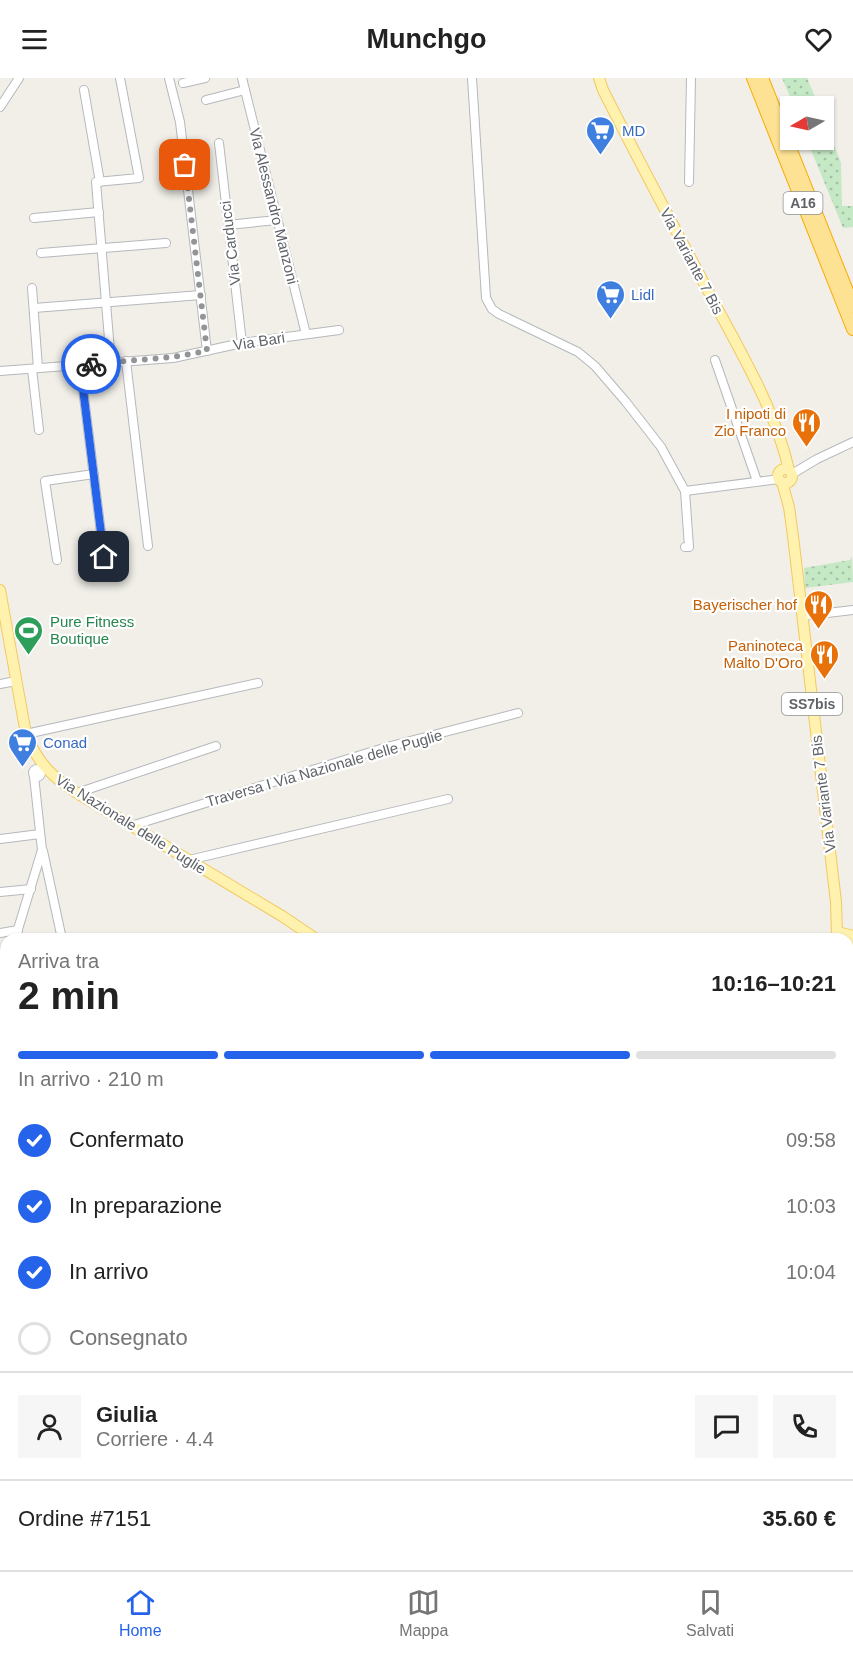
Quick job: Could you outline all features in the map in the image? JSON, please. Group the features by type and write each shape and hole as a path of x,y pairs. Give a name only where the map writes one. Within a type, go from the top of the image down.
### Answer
{"highway":[{"name":"A16","path":"753,78 853,329"},
{"name":"A16","path":"762,78 853,306"}],"main road":[{"name":"Via Variante 7 Bis","path":"592,78 603,90"},
{"name":"Via Variante 7 Bis","path":"599,78 603,90 743,357 778,432 786,476 823,807 836,902 836,933"},
{"name":"Via Nazionale delle Puglie","path":"0,590 27,734 35,755 53,777 76,794 189,860 306,933"},
{"name":"Via Variante 7 Bis","path":"836,902 847,933"}],"street":[{"path":"0,107 19,78"},
{"path":"98,182 138,178 120,78"},
{"path":"169,78 180,122 207,351"},
{"path":"183,83 205,78"},
{"name":"Via Alessandro Manzoni","path":"242,78 306,334"},
{"path":"472,78 486,298 492,309 499,314 578,352 595,366 626,402 661,447 685,491 689,547 685,547"},
{"path":"689,182 691,78"},
{"path":"84,90 98,182 111,363"},
{"path":"206,100 245,90"},
{"name":"Via Carducci","path":"219,143 242,343"},
{"path":"34,218 99,212"},
{"path":"228,225 277,220"},
{"path":"41,253 166,243"},
{"path":"32,288 39,430"},
{"path":"34,308 201,295"},
{"name":"Via Bari","path":"0,371 173,357 242,343 339,330"},
{"path":"715,360 757,482"},
{"path":"126,361 148,546"},
{"path":"80,365 104,557"},
{"path":"685,491 786,476 853,442"},
{"path":"57,560 45,481 94,474"},
{"path":"802,616 853,610"},
{"path":"0,684 16,681"},
{"path":"27,734 258,683"},
{"name":"Traversa I Via Nazionale delle Puglie","path":"131,826 387,747 518,712"},
{"path":"76,794 216,746"},
{"path":"35,755 42,850 61,933"},
{"path":"36,774 53,777"},
{"path":"189,860 448,799"},
{"path":"0,839 40,834"},
{"path":"18,933 42,850"},
{"path":"0,892 31,889"}],"green space":[{"path":"782,78 807,78 815,96 790,96"},
{"path":"834,145 841,163 842,206 853,206 853,227 843,228 811,150 834,150"},
{"path":"852,556 853,582 805,588 804,568 850,560"}],"way so far":[{"path":"91,364 173,357 207,351 185,165"}],"place":[{"name":"MD","path":"601,156"},
{"name":"Lidl","path":"610,320"},
{"name":"I nipoti di Zio Franco","path":"807,448"},
{"name":"Bayerischer hof","path":"818,630"},
{"name":"Pure Fitness Boutique","path":"29,656"},
{"name":"Paninoteca Malto D'Oro","path":"824,680"},
{"name":"Conad","path":"22,768"}],"route":[{"path":"91,364 80,365 104,557"}]}
